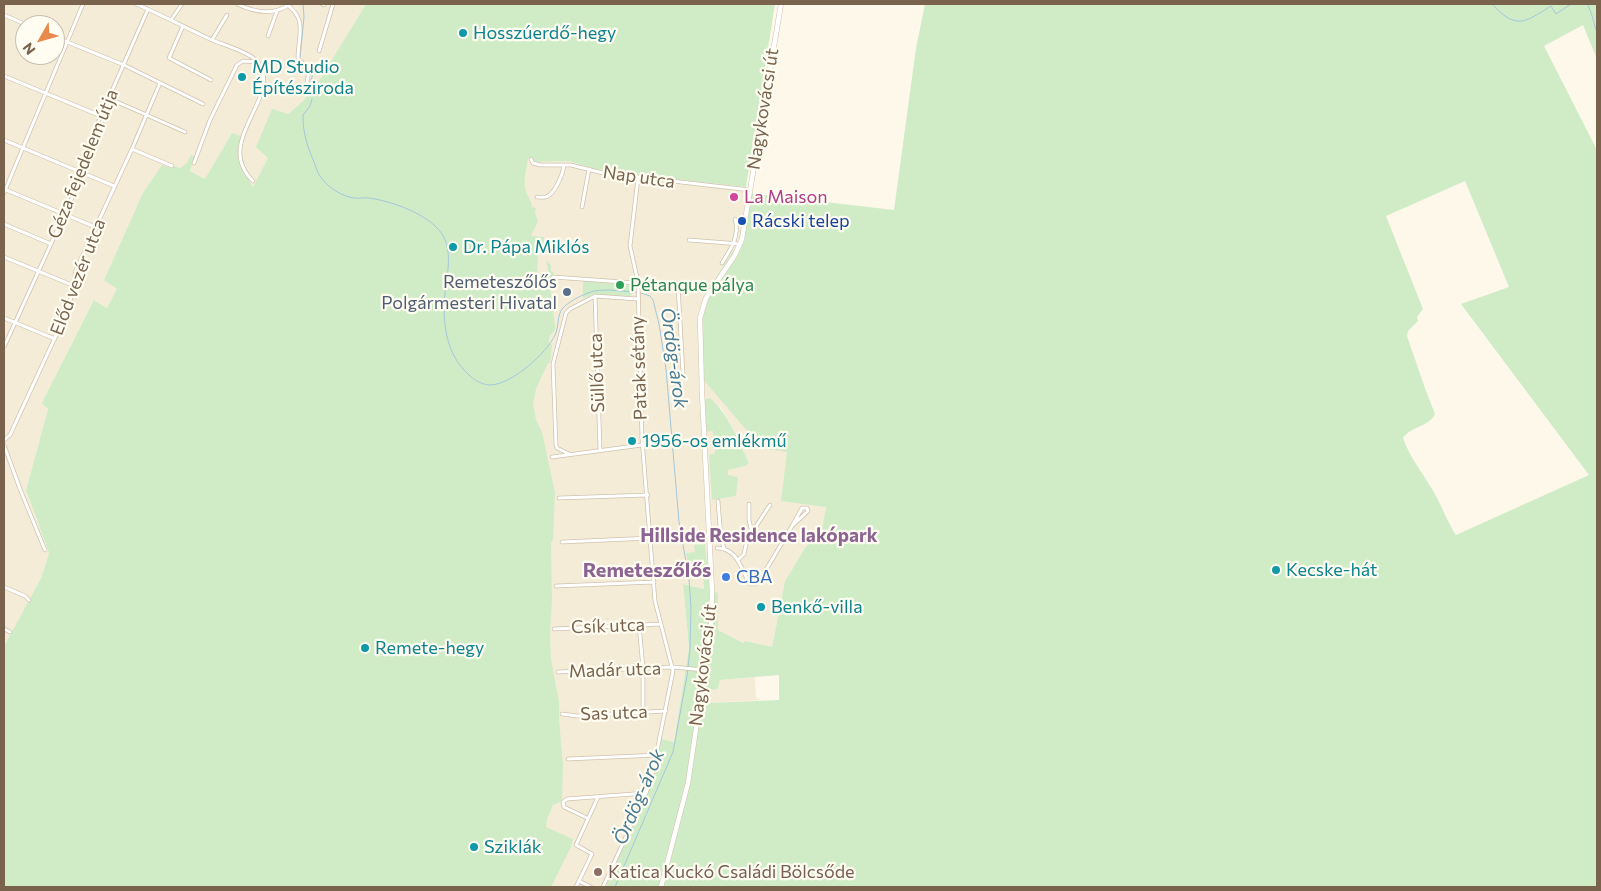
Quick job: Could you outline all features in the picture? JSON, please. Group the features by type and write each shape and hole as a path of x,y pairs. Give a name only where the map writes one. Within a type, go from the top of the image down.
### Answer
{"street":[{"path":"83,4 4,190 95,227"},
{"path":"136,4 258,62 263,74 263,91 243,134 240,152 244,172 253,181"},
{"path":"171,20 182,4"},
{"path":"237,4 266,12 278,10 288,4 299,19 298,58 309,72 307,82 310,91"},
{"path":"318,51 333,4"},
{"name":"Nagykovácsi út","path":"661,887 685,799 710,627 712,592 701,376 700,318 703,304 710,291 740,244 781,4"},
{"name":"Géza fejedelem útja","path":"4,347 81,178 82,159 148,9"},
{"path":"268,36 278,10"},
{"path":"212,40 227,15"},
{"path":"183,26 169,58 211,80"},
{"path":"67,42 124,65 203,104"},
{"path":"194,163 210,120 237,65 243,61 258,62"},
{"path":"4,76 101,116"},
{"name":"Előd vezér utca","path":"4,440 10,435 55,339 70,302 76,270 132,149 160,83"},
{"path":"108,98 184,132"},
{"path":"4,140 114,186"},
{"path":"132,149 172,166"},
{"name":"Nap utca","path":"531,159 538,165 564,165 638,178 750,190"},
{"path":"537,197 545,198 549,195 562,178 564,165"},
{"path":"582,206 589,169"},
{"name":"Patak sétány","path":"603,887 646,793 658,755 673,667 655,601 648,495 642,445 638,285 630,246 638,178"},
{"path":"722,262 734,244 737,227 735,218"},
{"path":"4,224 51,244"},
{"path":"689,240 740,244"},
{"path":"4,257 72,285"},
{"path":"553,277 638,285 678,286 710,291"},
{"path":"678,286 683,374"},
{"path":"569,454 557,448 556,445 553,366 566,316 570,309 595,296 637,299"},
{"name":"Süllő utca","path":"595,296 600,450"},
{"path":"4,318 55,339"},
{"path":"4,445 45,550"},
{"path":"552,457 642,445"},
{"path":"560,498 648,495"},
{"path":"718,501 721,539 724,548"},
{"path":"749,504 749,520 752,534"},
{"path":"738,560 744,554 747,541 770,504"},
{"path":"717,548 724,548 730,551 738,560 748,582 755,584 760,580 802,508 807,508 808,511 792,526"},
{"path":"562,542 651,538"},
{"path":"556,586 654,582"},
{"path":"4,587 25,596 28,600"},
{"name":"Csík utca","path":"554,628 661,624"},
{"path":"639,625 643,668 643,712"},
{"path":"4,629 10,632"},
{"name":"Madár utca","path":"558,672 673,667 704,670"},
{"name":"Sas utca","path":"562,714 578,716 666,711"},
{"path":"568,759 658,755"},
{"path":"587,818 563,806 563,802 567,799 646,793"},
{"path":"576,887 592,854 576,845 598,797"},
{"path":"579,881 591,887"}],"shaded area":[{"path":"4,4 366,4 312,92 310,91 303,101 288,114 269,159 253,188 243,163 205,179 190,171 195,157 179,169 104,279 118,289 107,308 95,300 48,409 26,490 49,553 41,578 4,646"},
{"path":"528,158 534,162 569,161 595,169 746,187 748,193 738,243 708,290 787,452 826,507 822,528 805,548 785,581 772,647 743,643 717,630 718,594 710,590 705,544 702,569 704,589 683,584 689,648 674,742 661,740 659,763 606,887 550,887 545,827 546,819 553,805 547,462 526,427 519,231","holes":["720,406 749,463 745,466 728,470 736,496 712,500 715,453 713,430"]},
{"path":"755,677 756,698 761,700 706,703 704,690 718,689 720,680"}],"green space":[{"path":"366,4 775,4 746,187 595,169 569,161 534,162 528,159 525,188 532,207 536,208 535,213 538,221 531,236 544,237 543,249 538,249 537,288 544,288 547,280 546,260 551,265 551,271 554,273 550,285 555,330 549,337 549,343 552,345 550,363 548,363 536,389 533,404 536,420 542,432 555,493 553,540 551,543 552,601 550,632 551,659 559,702 563,766 562,801 553,805 546,827 573,839 571,847 551,887 4,887 4,646 41,578 49,553 26,490 48,409 42,403 94,300 107,308 117,289 104,280 143,193 162,165 180,168 187,163 191,155 195,157 190,171 205,179 232,133 241,136 243,163 253,187 268,158 256,147 272,109 288,114 303,101 310,91 312,92"},
{"path":"925,4 1597,4 1597,59 1583,25 1544,46 1597,150 1597,887 606,887 659,763 661,739 674,742 689,648 683,584 704,589 702,569 688,563 686,553 695,552 694,545 705,544 710,590 718,593 718,630 743,643 745,641 772,647 785,581 805,548 822,528 826,507 781,501 787,452 762,448 700,376 700,316 702,304 708,290 738,243 748,193 894,210 916,48","holes":["1465,181 1509,287 1461,304 1589,475 1456,535 1403,438 1406,434 1429,422 1435,414 1407,336 1408,331 1418,321 1417,317 1423,309 1386,216","779,675 779,700 706,703 705,691 718,689 720,680"]},
{"path":"583,281 634,286 634,292 630,296 593,294 583,299"},
{"path":"710,398 728,420 749,463 745,466 728,470 728,475 738,477 736,496 712,500 709,455 715,453 713,431 706,432 703,400"}],"waterway":[{"name":"Ördög-árok","path":"303,4 304,17 300,58 312,69 313,95"},
{"path":"1492,4 1514,21 1527,20 1551,6 1556,14 1571,4"},
{"path":"1587,4 1597,33"},
{"name":"Ördög-árok","path":"312,99 310,106 303,115 303,122 307,145 317,171 326,184 349,197 367,198 398,205 428,220 442,234 448,255 444,304 447,337 450,347 461,366 468,374 481,383 491,385 509,379 537,358 551,342 556,332 559,315 567,304 588,293 599,290 637,292"},
{"name":"Ördög-árok","path":"615,887 673,752 690,649 691,608 689,579 679,522 666,369 653,300 650,296 641,293"}],"place":[{"name":"Hosszúerdő-hegy","path":"463,33"},
{"name":"MD Studio Építésziroda","path":"242,77"},
{"name":"La Maison","path":"734,197"},
{"name":"Rácski telep","path":"742,221"},
{"name":"Dr. Pápa Miklós","path":"453,247"},
{"name":"Pétanque pálya","path":"620,285"},
{"name":"Remeteszőlős Polgármesteri Hivatal","path":"567,292"},
{"name":"1956-os emlékmű","path":"632,441"},
{"name":"Kecske-hát","path":"1276,570"},
{"name":"CBA","path":"726,577"},
{"name":"Benkő-villa","path":"761,607"},
{"name":"Remete-hegy","path":"365,648"},
{"name":"Sziklák","path":"474,847"},
{"name":"Katica Kuckó Családi Bölcsőde","path":"598,872"}],"district":[{"name":"Hillside Residence lakópark","path":"759,536"},
{"name":"Remeteszőlős","path":"647,570"}]}
